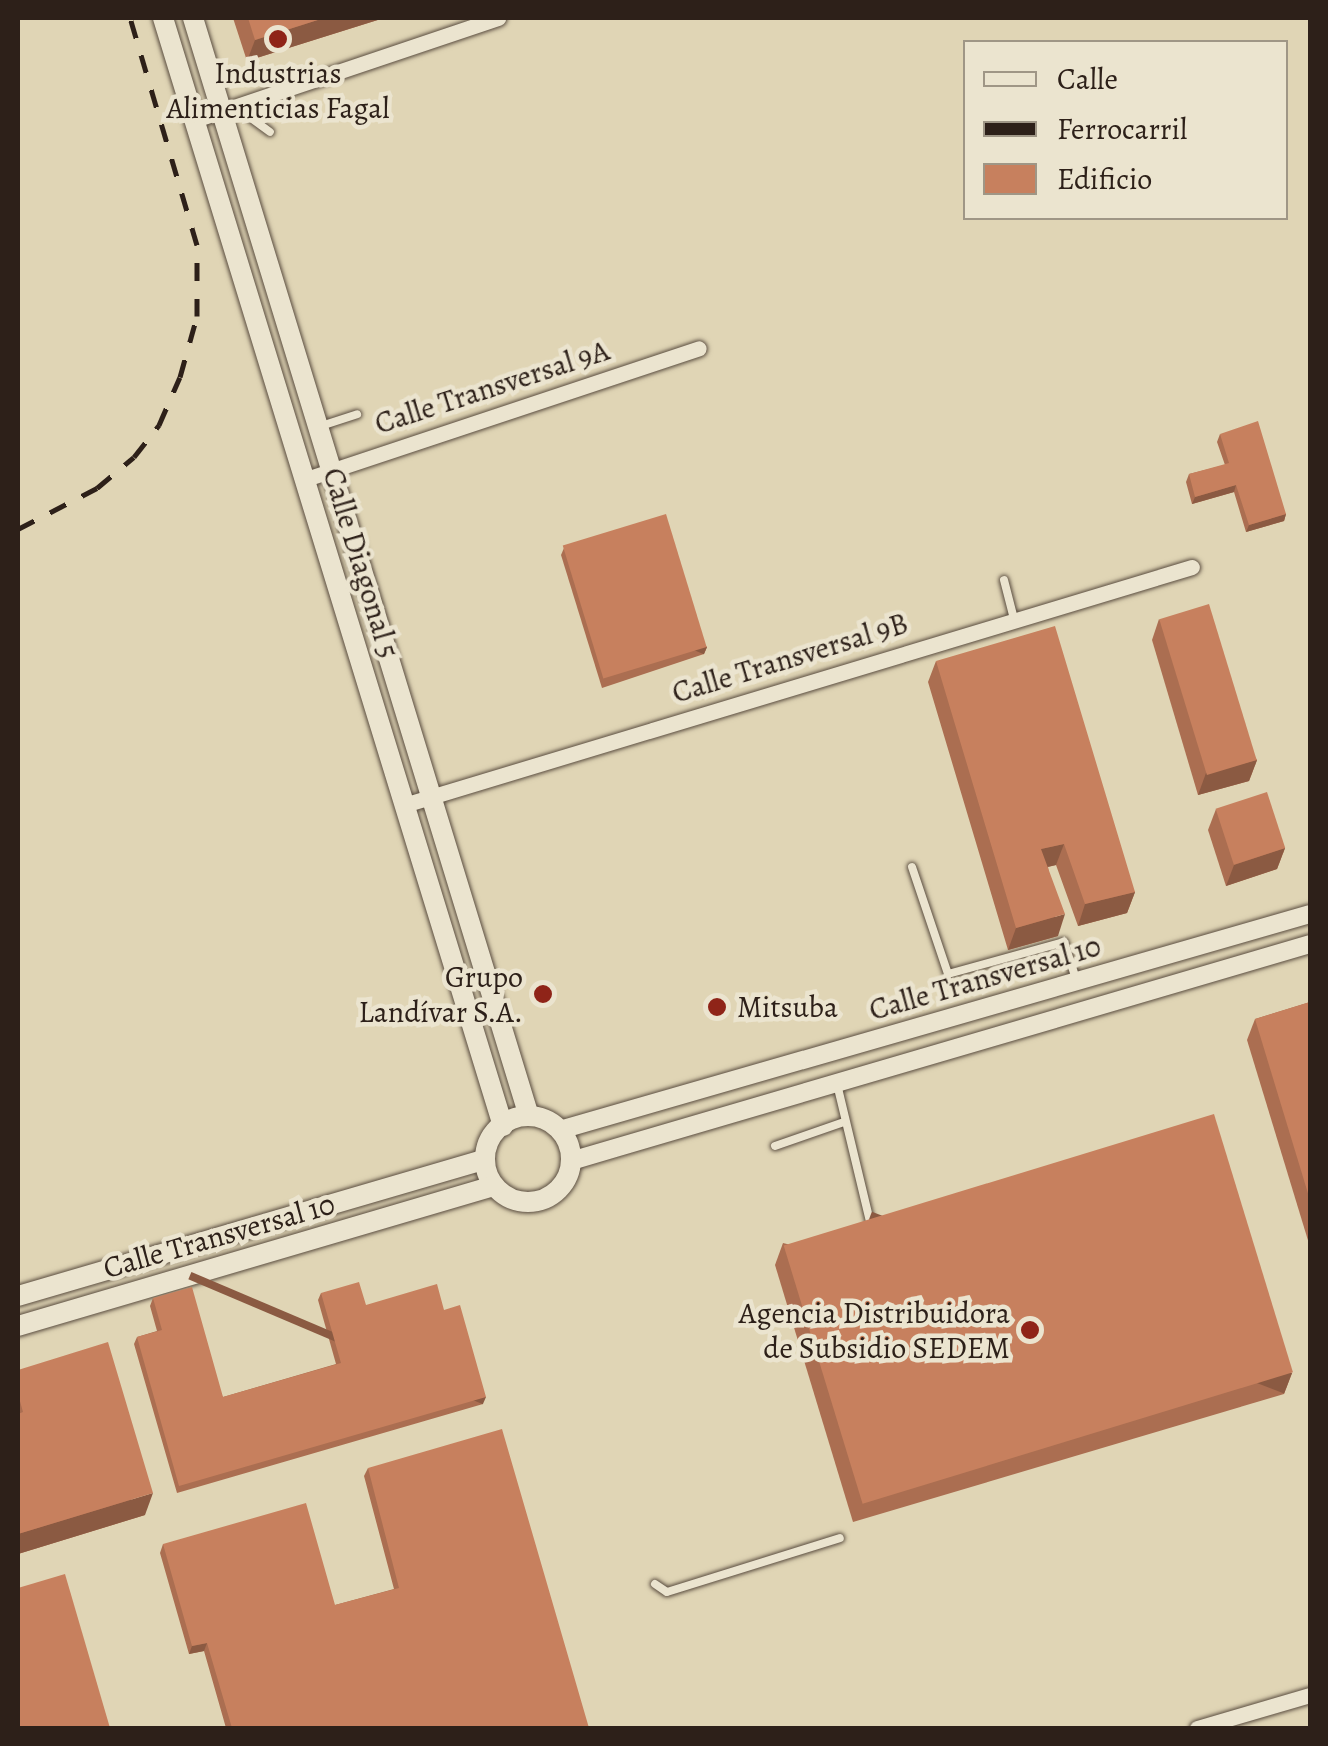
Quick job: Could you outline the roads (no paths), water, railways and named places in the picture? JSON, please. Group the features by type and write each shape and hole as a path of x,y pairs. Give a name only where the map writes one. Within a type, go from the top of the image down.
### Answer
{"main road":[{"name":"Calle Diagonal 5","path":"163,18 503,1126"},
{"name":"Calle Diagonal 5","path":"193,18 227,108 317,428 529,1116"},
{"path":"529,1116 560,1130 571,1161 560,1188 534,1202 494,1186 483,1160 503,1126 529,1116"},
{"name":"Calle Transversal 10","path":"18,1296 483,1160"},
{"name":"Calle Transversal 10","path":"18,1326 494,1186"},
{"path":"108,1270 115,1298"}],"street":[{"path":"195,120 498,18"},
{"name":"Calle Transversal 9A","path":"303,480 699,348"},
{"name":"Calle Transversal 9B","path":"404,804 1192,567"},
{"name":"Calle Transversal 10","path":"560,1130 1310,914"},
{"name":"Calle Transversal 10","path":"571,1161 1310,944"},
{"path":"1077,982 1086,1012"},
{"path":"828,1055 837,1084"},
{"path":"1197,1728 1310,1695"}],"lane":[{"path":"227,108 270,132"},
{"path":"317,428 357,414"},
{"path":"1004,580 1014,619"},
{"path":"912,867 948,974 1064,942 1077,982"},
{"path":"837,1084 841,1123 871,1228"},
{"path":"775,1146 841,1123"},
{"path":"654,1584 666,1592 840,1538"}],"railway":[{"path":"18,529 97,488 134,457 159,425 180,377 197,316 197,245 130,18"}],"place":[{"name":"Industrias Alimenticias Fagal","path":"278,39"},
{"name":"Grupo Landívar S.A.","path":"543,994"},
{"name":"Mitsuba","path":"717,1007"},
{"name":"Agencia Distribuidora de Subsidio SEDEM","path":"1030,1330"}]}
